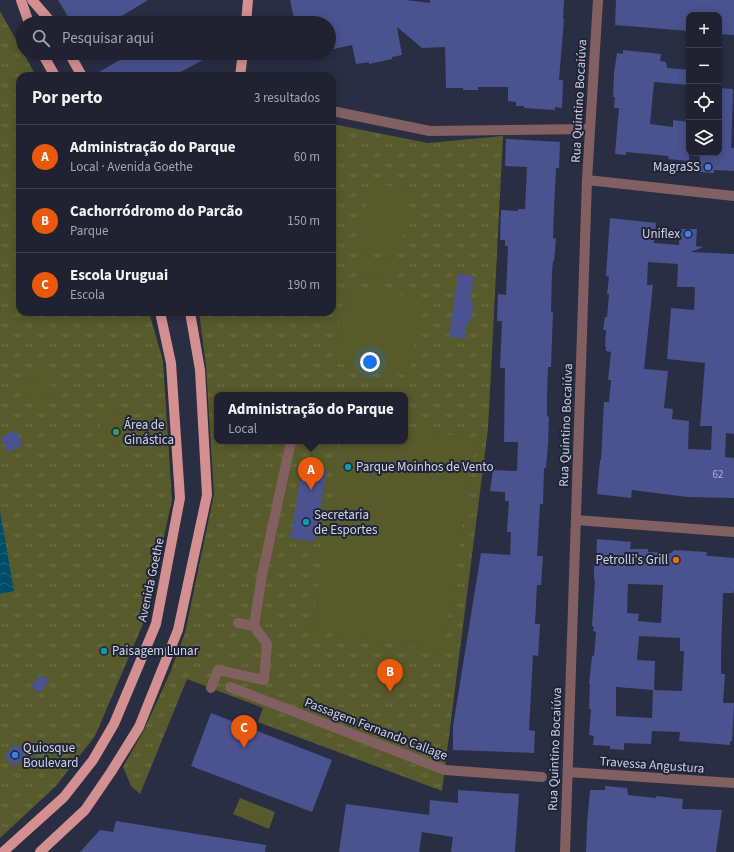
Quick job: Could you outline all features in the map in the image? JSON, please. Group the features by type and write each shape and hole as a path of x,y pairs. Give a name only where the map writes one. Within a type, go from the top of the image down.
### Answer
{"main road":[{"path":"21,0 27,16"},
{"path":"32,0 46,16"},
{"path":"247,16 248,0"},
{"path":"46,60 53,72"},
{"path":"73,60 80,72"},
{"path":"241,72 242,60"},
{"name":"Avenida Goethe","path":"3,852 64,797 93,760 114,724 156,624 180,498 171,363 161,316"},
{"path":"40,852 85,810 115,765 139,726 178,630 207,495 200,370 191,316"}],"street":[{"name":"Rua Quintino Bocaiúva","path":"565,852 587,180 598,0"},
{"path":"336,112 430,131 590,129"},
{"path":"587,180 734,196"},
{"path":"254,626 262,576 290,444"},
{"path":"576,520 734,532"},
{"path":"211,688 218,670 264,680 267,644 254,626 238,623"},
{"name":"Passagem Fernando Callage","path":"230,687 445,770 542,777"},
{"name":"Travessa Angustura","path":"568,772 734,783"}],"green space":[{"path":"0,11 16,40 16,60 27,60 34,72 16,72 16,316 150,316 163,361 172,500 146,617 95,736 55,787 0,838"},
{"name":"Parque Moinhos de Vento","path":"336,125 428,143 503,136 488,429 442,791 258,722 263,708 187,679 140,794 131,786 123,767 144,730 170,673 185,633 214,494 206,366 200,316 336,316"},
{"path":"336,178 340,179 336,204"},
{"path":"369,183 409,189 399,254 359,248"},
{"path":"356,258 399,264 397,280 354,274"},
{"path":"345,286 421,298 409,376 333,363"},
{"path":"43,372 55,393 33,405 21,384"},
{"name":"Área de Ginástica","path":"120,408 136,424 123,445 102,439 100,417"},
{"path":"408,428 476,439 443,651 311,630 341,444 408,444"},
{"path":"240,798 275,812 269,829 233,814"}],"water":[{"path":"0,511 14,591 0,594"}],"building":[{"path":"58,0 148,0 122,16 68,16"},
{"path":"290,0 406,0 430,3 430,0 564,0 559,80 563,80 562,108 555,107 555,110 516,106 516,102 508,101 508,87 478,87 478,90 446,88 445,47 422,48 397,27 402,55 392,57 392,59 369,64 369,62 356,64 352,45 336,48 336,16 293,16"},
{"path":"616,0 734,0 734,35 722,34 722,12 686,12 686,31 615,25"},
{"path":"623,50 661,54 660,61 666,62 667,68 686,70 686,85 654,82 650,124 673,127 673,120 686,122 686,156 689,156 689,161 668,159 669,156 626,152 626,155 615,154 619,108 614,108 614,73 617,53 623,54"},
{"path":"120,60 203,60 180,72 99,72"},
{"path":"722,88 733,89 731,148 734,148 734,171 714,170 714,173 699,172 700,156 722,156"},
{"path":"506,139 560,142 559,168 556,168 554,209 553,238 556,239 552,273 551,312 553,312 551,367 548,367 548,444 546,468 544,468 543,504 540,504 537,556 543,556 541,585 537,585 535,624 540,624 538,656 533,655 529,730 535,731 534,753 453,750 453,726 481,553 510,555 511,532 507,532 509,501 505,501 505,492 490,491 493,470 517,471 518,442 504,442 505,368 500,368 502,321 497,321 498,294 506,295 508,246 505,246 505,240 500,240 501,210 518,211 518,209 525,209 527,167 505,166"},
{"path":"610,218 656,223 654,243 679,245 680,229 697,229 696,246 703,247 691,252 734,254 734,434 726,433 725,457 734,458 734,498 687,497 632,490 631,498 597,494 601,460 604,402 609,402 611,380 608,380 611,352 606,351 606,330 603,330 605,317 607,317 609,294 607,294 609,277 606,276","holes":["648,262 678,264 677,287 695,287 694,310 671,308 667,359 705,363 700,426 712,426 711,450 688,449 689,421 672,419 673,409 664,408 668,371 644,369 653,285 647,285"]},
{"path":"458,274 474,276 470,301 474,302 471,322 467,322 465,339 449,337"},
{"path":"16,430 23,445 8,452 1,437"},
{"path":"303,466 327,470 314,542 290,538"},
{"path":"597,539 631,542 630,549 648,549 648,552 671,553 674,550 707,552 706,555 709,556 734,558 734,591 733,593 723,593 721,653 721,674 725,674 723,703 734,703 732,741 730,741 730,745 679,741 680,732 652,731 651,744 624,743 624,750 610,749 610,746 593,745 594,736 589,735 591,709 589,709 589,684 592,656 594,656 596,632 593,631 594,627 592,626 595,580 594,566 596,566","holes":["628,584 663,585 661,623 638,621 639,614 627,613","639,636 680,638 680,651 684,651 682,691 654,690 655,661 637,660","616,687 653,690 652,718 616,716"]},
{"path":"41,674 49,681 39,693 31,686"},
{"path":"211,713 332,760 312,812 191,766"},
{"name":"Quiosque Boulevard","path":"15,743 27,753 15,767 4,757"},
{"path":"605,786 627,788 628,795 683,799 682,809 722,810 716,852 586,852 590,790 605,790"},
{"path":"458,790 519,794 515,852 451,852 453,837 422,832 419,852 339,852 346,804 429,815 430,800 458,803"},
{"path":"116,821 266,845 265,852 80,852 100,830 113,832"}],"place":[{"name":"MagraSS","path":"708,167"},
{"name":"Uniflex","path":"688,234"},
{"name":"Área de Ginástica","path":"116,432"},
{"name":"Parque Moinhos de Vento","path":"348,467"},
{"name":"Administração do Parque","path":"311,490"},
{"name":"Secretaria de Esportes","path":"306,522"},
{"name":"Petrolli's Grill","path":"676,560"},
{"name":"Paisagem Lunar","path":"104,651"},
{"name":"Cachorródromo do Parcão","path":"390,692"},
{"name":"Escola Uruguai","path":"244,748"},
{"name":"Quiosque Boulevard","path":"15,755"}]}
